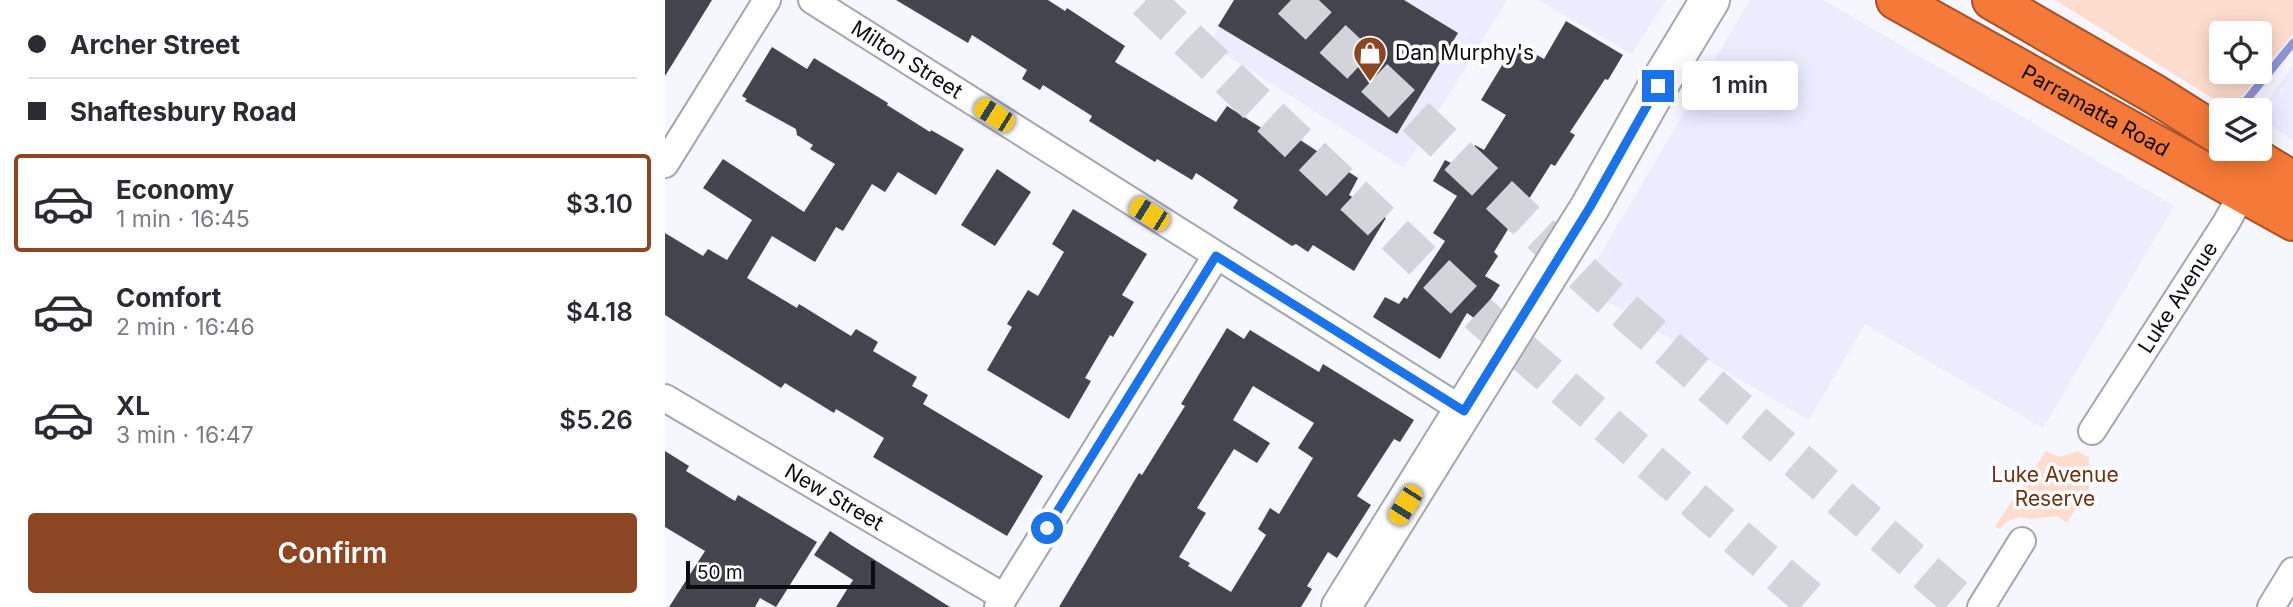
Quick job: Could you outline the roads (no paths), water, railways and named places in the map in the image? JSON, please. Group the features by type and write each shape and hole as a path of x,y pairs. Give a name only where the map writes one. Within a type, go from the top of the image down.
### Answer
{"highway":[{"name":"Parramatta Road","path":"1896,0 2050,86 2248,168 2293,181"},
{"name":"Parramatta Road","path":"1992,0 2209,128"},
{"path":"2050,86 2071,47"},
{"name":"Parramatta Road","path":"2248,168 2293,222"}],"main road":[{"path":"1341,607 1590,207 1710,0"}],"street":[{"path":"665,164 767,0"},
{"name":"Milton Street","path":"812,0 1464,411"},
{"name":"Luke Avenue","path":"2092,431 2226,223 2248,168"},
{"path":"1001,602 1216,256"},
{"name":"New Street","path":"665,398 1001,602"},
{"path":"1981,607 2022,541"},
{"path":"2271,607 2293,571"}],"waterway":[{"path":"2248,98 2293,43"}],"tunnel":[{"path":"1146,0 1482,317 1818,607"},
{"path":"1291,0 1595,285 1966,607"}],"place":[{"name":"Dan Murphy's","path":"1370,83"}],"park label":[{"name":"Luke Avenue Reserve","path":"2055,487"}]}
